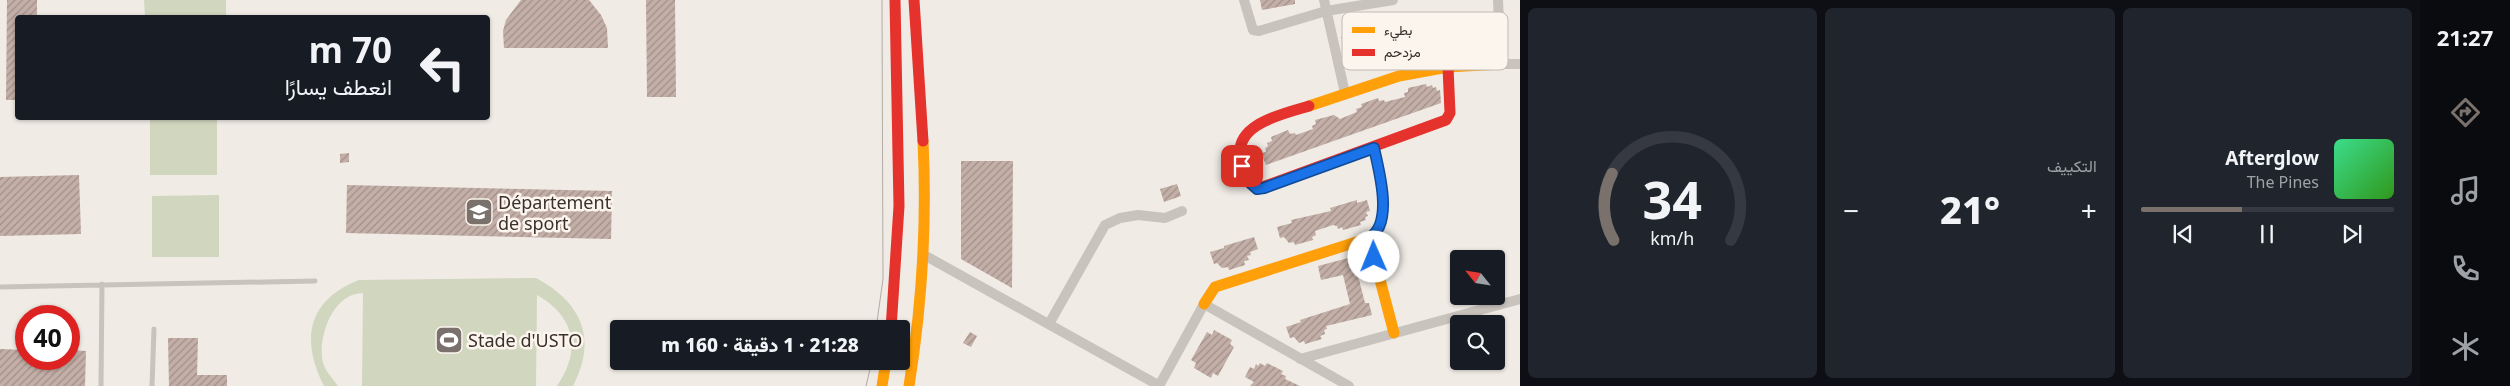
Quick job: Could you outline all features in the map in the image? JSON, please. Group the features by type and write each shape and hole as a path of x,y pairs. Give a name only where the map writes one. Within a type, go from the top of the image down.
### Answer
{"street":[{"path":"892,320 897,281 899,147 894,0"},
{"path":"909,386 921,306 924,255 924,133 914,0"},
{"path":"1244,0 1253,30 1256,31 1264,31 1326,11 1393,0"},
{"path":"1324,0 1345,93"},
{"path":"1432,70 1399,76 1262,121 1243,139 1238,152 1247,180 1257,189 1264,188 1446,120 1450,113 1448,70"},
{"path":"924,255 1159,386 1215,286 1369,238 1377,233 1382,216 1383,194 1374,148"},
{"path":"1049,324 1105,225 1120,218 1138,216 1165,218 1182,211"},
{"path":"1369,238 1394,333"},
{"path":"1300,359 1520,300"},
{"path":"1204,304 1349,386"},
{"path":"882,386 885,370"}],"lane":[{"path":"0,287 315,281"},
{"path":"101,386 102,284"},
{"path":"152,386 154,329"}],"green space":[{"path":"144,0 226,0 226,15 145,15"},
{"path":"150,120 217,120 217,175 150,175"},
{"path":"219,195 219,257 152,257 152,196"},
{"name":"Stade d'USTO","path":"536,278 564,298 574,310 581,323 584,337 584,352 573,386 557,386 565,373 572,348 567,324 550,304 537,295 536,386 362,386 363,293 352,295 343,301 329,319 322,342 323,363 338,386 324,386 312,352 311,337 313,323 319,310 329,298 342,288 359,280"}],"building":[{"path":"7,0 37,0 37,15 15,15 15,100 6,100"},
{"path":"521,0 589,0 601,15 607,28 608,48 504,48 503,31 506,20"},
{"path":"646,0 675,0 676,97 647,97"},
{"path":"1260,0 1295,0 1295,4 1262,10"},
{"path":"1426,84 1427,87 1432,85 1433,88 1436,87 1437,91 1440,90 1441,103 1266,165 1261,153 1266,152 1267,143 1272,141 1271,137 1288,130 1290,134 1295,133 1296,135 1313,129 1312,126 1316,124 1315,120 1334,115 1340,119 1357,112 1356,109 1362,107 1361,104 1378,98 1379,101 1384,100 1385,102 1405,97 1404,93 1408,92 1408,88"},
{"path":"349,153 349,162 340,163 340,154"},
{"path":"961,161 1013,161 1012,288 961,259"},
{"path":"79,175 81,234 0,236 0,177"},
{"path":"1177,184 1181,196 1164,202 1160,189"},
{"name":"Département de sport","path":"347,185 612,191 611,239 346,233"},
{"path":"1357,200 1357,203 1367,200 1370,211 1366,212 1368,216 1365,217 1366,220 1360,222 1361,225 1343,230 1342,227 1338,229 1337,226 1333,225 1315,231 1316,235 1312,237 1313,240 1295,245 1294,242 1289,243 1284,237 1280,238 1277,227 1292,223 1291,220 1331,211 1330,208"},
{"path":"1254,237 1258,249 1250,252 1251,255 1247,256 1249,260 1244,261 1245,265 1229,270 1228,267 1222,268 1217,263 1214,264 1210,252"},
{"path":"1356,256 1359,267 1356,268 1365,303 1369,303 1372,315 1326,326 1325,334 1320,336 1322,339 1305,344 1304,341 1299,343 1294,337 1290,338 1286,327 1301,322 1300,320 1350,304 1343,275 1321,280 1318,266"},
{"path":"1214,330 1232,340 1230,344 1234,347 1218,376 1213,373 1211,378 1194,368 1196,363 1191,360 1207,332 1212,335"},
{"path":"970,332 977,336 971,347 963,343"},
{"path":"168,338 198,338 197,375 227,375 227,386 169,386"},
{"path":"0,349 15,350 15,370 80,370 80,351 86,351 85,386 0,386"},
{"path":"1260,363 1265,366 1267,363 1283,371 1281,374 1286,376 1285,379 1300,386 1250,386 1254,382 1245,377 1250,367 1254,369 1256,364 1258,366"}],"tram line":[{"path":"877,320 883,279 882,0"},
{"path":"866,386 870,370"}],"traffic: slow":[{"path":"1309,106 1399,76 1432,70"},
{"path":"909,386 920,295 924,233 923,141"},
{"path":"1204,304 1215,287 1369,238 1394,333"},
{"path":"882,386 885,370"}],"traffic: jam":[{"path":"892,320 899,206 895,0"},
{"path":"914,0 923,141"},
{"path":"1309,106 1260,123 1250,130 1243,139 1240,150 1243,167 1249,180 1257,189 1446,120 1450,113 1448,70"}],"place":[{"name":"Département de sport","path":"479,212"},
{"name":"Stade d'USTO","path":"449,340"}],"route":[{"path":"1242,166 1247,180 1257,189 1374,148 1383,194 1382,216 1379,228 1377,233 1369,238 1374,257"}]}
